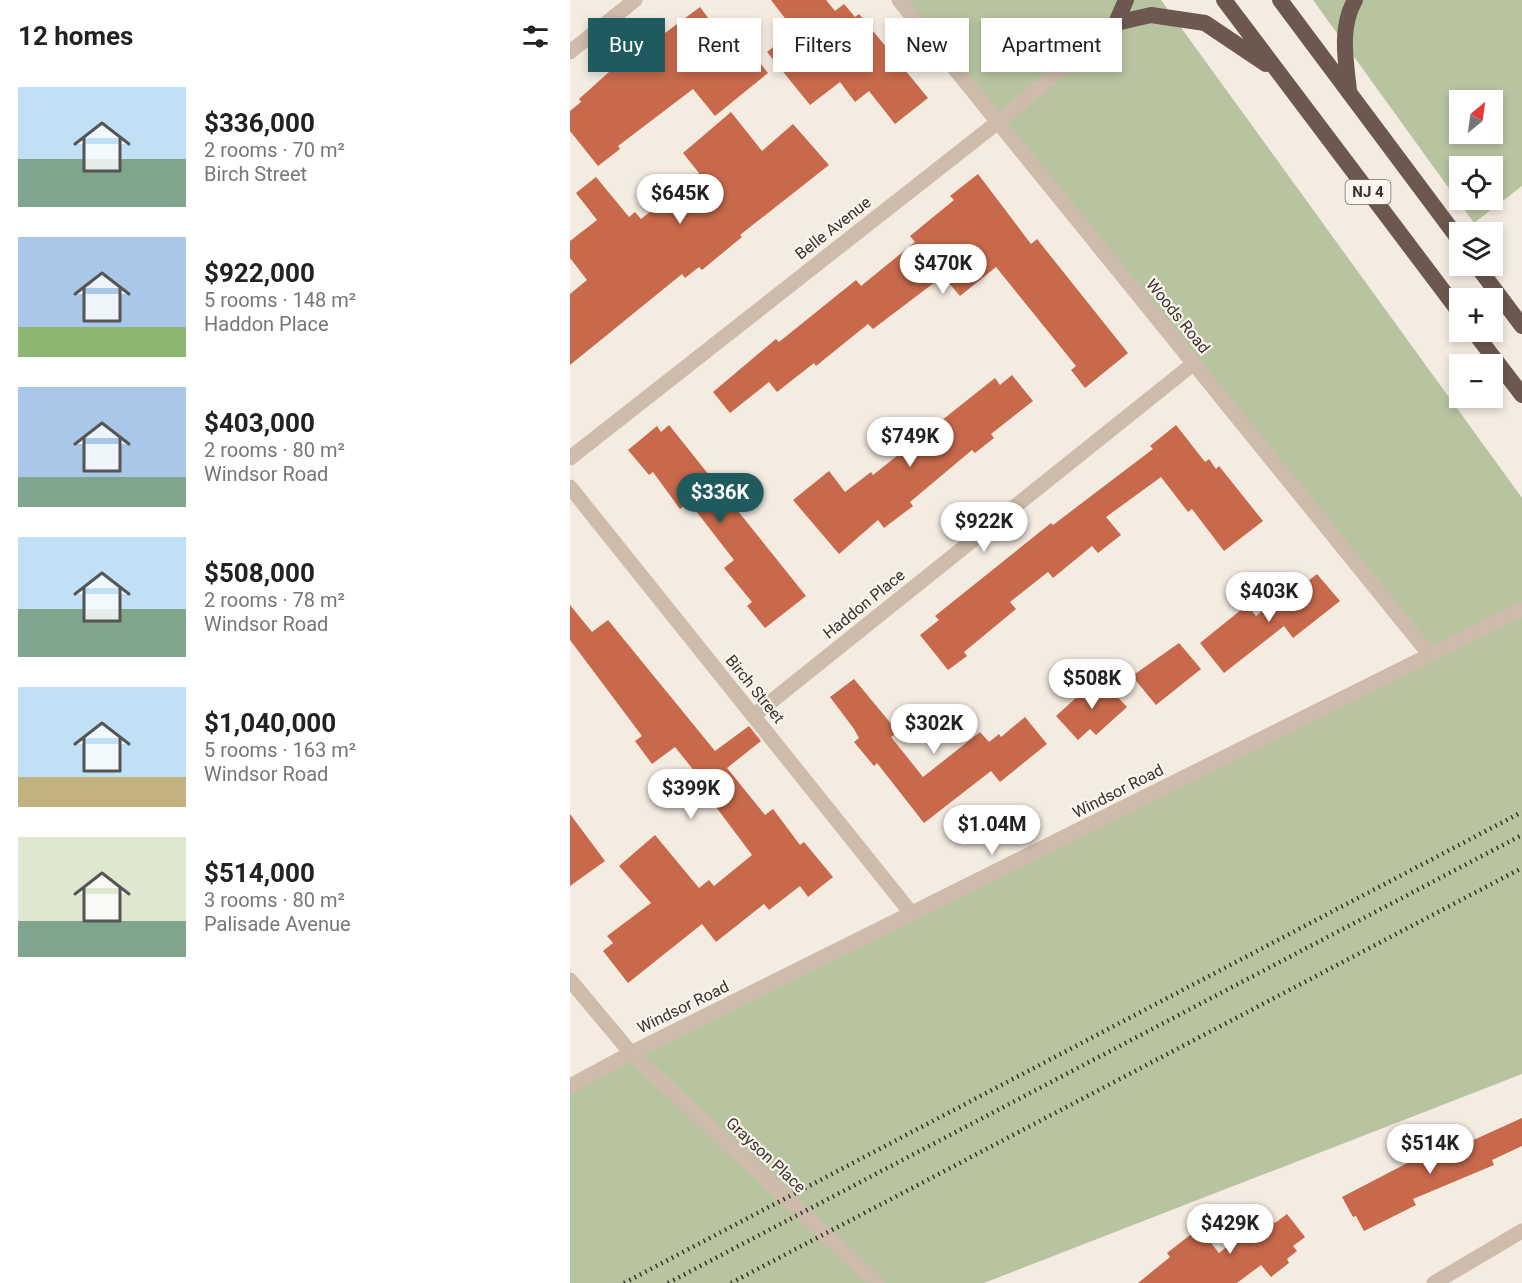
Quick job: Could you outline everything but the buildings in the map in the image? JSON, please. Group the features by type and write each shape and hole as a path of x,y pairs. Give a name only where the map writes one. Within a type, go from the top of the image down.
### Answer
{"highway":[{"path":"1118,18 1126,0"},
{"name":"NJ 4","path":"1224,0 1449,299"},
{"name":"NJ 4","path":"1280,0 1449,226"},
{"path":"1349,92 1344,39 1349,11 1355,0"},
{"path":"1122,22 1151,15 1205,23 1277,72"},
{"path":"1485,276 1522,326"},
{"path":"1482,342 1522,395"}],"street":[{"path":"570,52 635,0"},
{"name":"Woods Road","path":"899,0 1430,655"},
{"name":"Belle Avenue","path":"570,458 998,122 1058,72"},
{"name":"Haddon Place","path":"753,716 1193,364"},
{"name":"Birch Street","path":"570,487 912,914"},
{"name":"Windsor Road","path":"570,1086 631,1053 1522,609"},
{"name":"Grayson Place","path":"570,980 631,1053 877,1283"},
{"path":"1434,1283 1522,1231"}],"green space":[{"path":"899,0 1161,0 1449,397 1449,408 1457,408 1522,498 1522,1074 984,1283 570,1283 570,1086 1430,655 957,72 969,72 969,18 914,18"},
{"path":"1313,0 1522,0 1522,186 1503,201 1503,156 1449,156 1449,188"},
{"path":"1465,210 1491,210 1473,222"}],"railway":[{"path":"624,1283 1522,812"},
{"path":"668,1283 1522,835"},
{"path":"731,1283 1522,868"}]}
